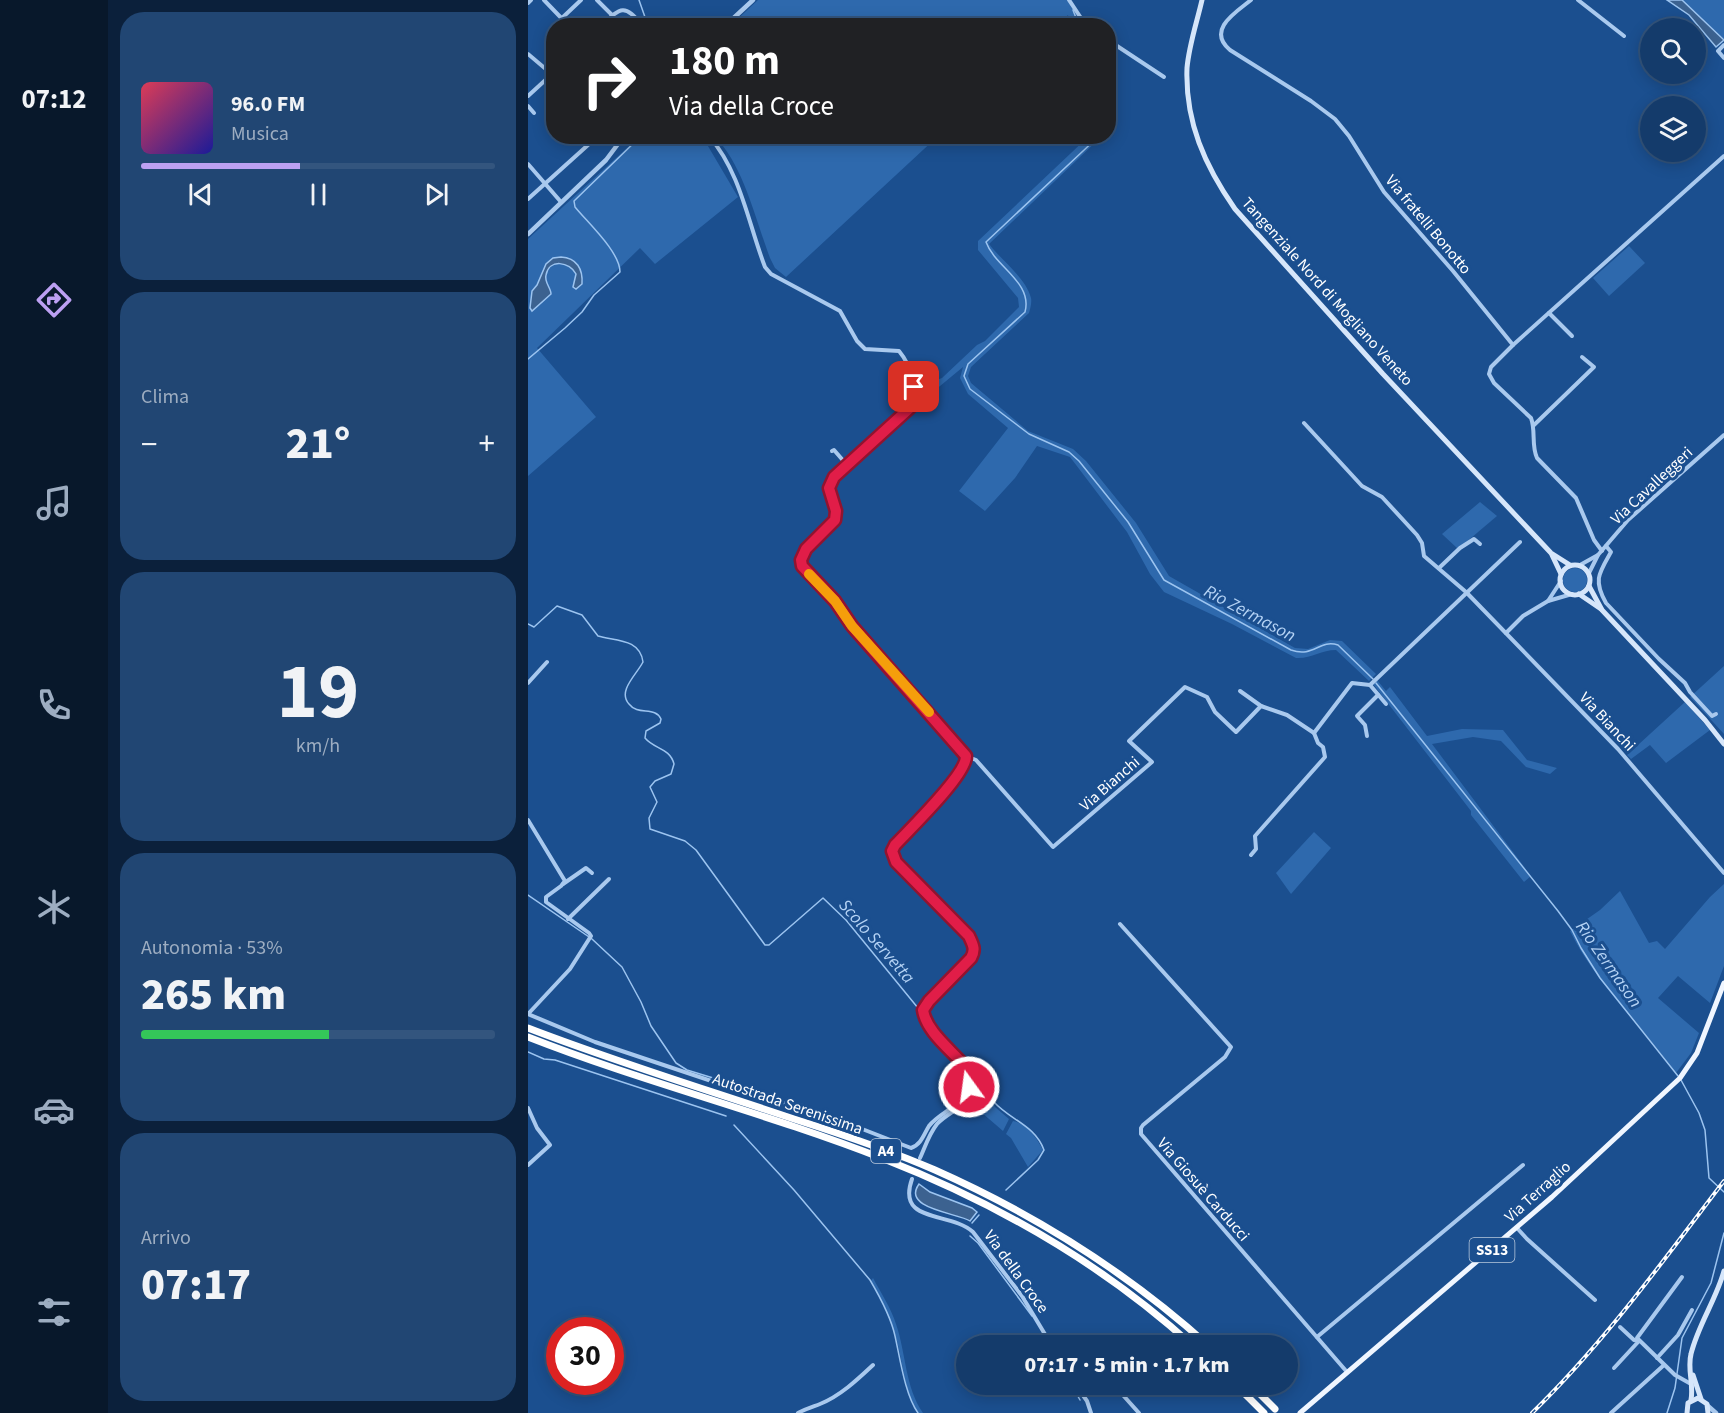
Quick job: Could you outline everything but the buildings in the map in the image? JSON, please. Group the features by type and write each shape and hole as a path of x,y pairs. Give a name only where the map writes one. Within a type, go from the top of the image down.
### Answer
{"highway":[{"name":"Autostrada Serenissima","path":"528,1028 643,1070 840,1134 934,1170 1036,1221 1082,1249 1126,1279 1195,1335"},
{"name":"Autostrada Serenissima","path":"528,1037 610,1067 815,1134 954,1189 1030,1228 1075,1256 1120,1286 1180,1335"},
{"path":"1246,1395 1264,1413"},
{"path":"1261,1395 1275,1409"}],"main road":[{"name":"Tangenziale Nord di Mogliano Veneto","path":"1202,0 1187,66 1188,94 1198,142 1204,159 1218,184 1235,209 1383,374 1551,553"},
{"path":"1551,553 1570,565 1580,565 1589,573 1589,586 1602,610"},
{"path":"1551,553 1561,574 1561,582 1565,591 1579,594 1602,610 1705,720 1724,744"},
{"path":"1561,574 1570,565"},
{"path":"1579,594 1589,586"},
{"name":"Via Terraglio","path":"1300,1413 1517,1228 1679,1079 1697,1053 1724,983"},
{"path":"1691,1400 1689,1371 1693,1347 1724,1271"},
{"path":"1693,1347 1693,1374 1699,1396 1708,1410"},
{"path":"1686,1413 1687,1405 1699,1396"}],"street":[{"path":"544,0 562,18 581,0"},
{"path":"597,0 612,15"},
{"path":"734,18 753,0"},
{"path":"1069,0 1081,18"},
{"name":"Via fratelli Bonotto","path":"1251,0 1227,20 1221,30 1222,40 1227,48 1335,119 1349,136 1384,192 1514,345"},
{"path":"1578,0 1624,36"},
{"path":"609,18 620,9 626,9 636,18"},
{"path":"1116,45 1164,77"},
{"path":"1724,45 1718,51 1724,58"},
{"path":"528,54 546,69"},
{"path":"528,96 546,81"},
{"path":"528,106 534,113"},
{"path":"528,199 589,144"},
{"path":"528,234 606,160 617,144"},
{"path":"714,144 739,188 765,267 771,274 840,311 857,341 865,349 899,351 904,357 914,387 914,402 904,414 834,477 829,488 836,511 835,520 806,549 801,560 802,566 835,601 852,626 966,756 963,768 892,851 896,862 969,936 974,945 971,958 923,1010 924,1017 932,1029 974,1077 974,1087 969,1098 937,1124 920,1158"},
{"path":"1600,553 1576,498 1537,458 1534,425 1531,418 1494,383 1489,374 1491,367 1724,156"},
{"path":"528,164 561,202"},
{"path":"1550,313 1572,336"},
{"path":"1534,425 1594,367 1582,357"},
{"name":"Via Bianchi","path":"1304,423 1362,486 1382,497 1417,535 1422,543 1423,554 1466,592 1618,749 1724,873"},
{"name":"Via Cavalleggeri","path":"1600,553 1628,520 1724,435"},
{"path":"832,451 834,450 847,465"},
{"path":"1439,568 1460,548 1474,539 1480,544"},
{"path":"1314,733 1352,683 1371,684 1520,542"},
{"path":"1606,546 1611,552 1598,575 1598,582 1600,593 1606,603 1659,659 1686,682 1690,692 1712,716 1716,714"},
{"path":"1580,565 1600,553"},
{"path":"1589,573 1600,553"},
{"path":"1548,601 1561,582"},
{"path":"1506,633 1524,616 1548,601 1572,594"},
{"path":"528,683 547,662"},
{"path":"1371,684 1386,704"},
{"name":"Via Bianchi","path":"966,756 976,760 1053,847 1152,762 1129,741 1185,687 1207,697 1215,712 1236,732 1261,706"},
{"path":"1240,691 1261,706 1287,715 1314,733 1318,743 1323,747 1325,757 1256,836 1256,849 1251,855"},
{"path":"1367,736 1365,725 1357,716 1377,695"},
{"path":"528,820 563,877 564,884"},
{"path":"592,873 586,868 545,900 550,907 590,933 590,939 570,969 528,1014 595,1042 771,1101 803,1106 911,1148 919,1144 935,1119 960,1102 966,1095 969,1087 958,1072 963,1064"},
{"path":"568,919 609,879"},
{"name":"Via Giosuè Carducci","path":"1120,924 1231,1047 1225,1057 1143,1125 1142,1134 1347,1372"},
{"path":"528,1108 537,1128 550,1145 528,1166"},
{"path":"1317,1337 1523,1165"},
{"name":"Via della Croce","path":"912,1179 908,1194 916,1210 925,1215 956,1221 973,1232 1022,1296 1045,1335"},
{"path":"1517,1228 1595,1300"},
{"path":"1614,1368 1638,1339 1682,1277"},
{"path":"1657,1358 1678,1335 1692,1310"},
{"path":"1620,1327 1634,1340 1638,1339 1672,1372 1691,1382 1699,1396"},
{"path":"798,1413 821,1404 855,1383 873,1365"},
{"path":"1611,1413 1664,1365"},
{"path":"1680,1378 1686,1376 1689,1371"},
{"path":"1083,1395 1091,1413"},
{"path":"1123,1395 1139,1413"},
{"path":"1708,1410 1716,1413"}],"shaded area":[{"path":"758,0 1067,0 1081,18 1069,18 1068,15 1065,18 739,18"},
{"path":"1667,0 1682,0 1701,18 1692,18"},
{"path":"1682,0 1724,0 1724,39 1706,22 1706,18 1701,18"},
{"path":"1706,23 1724,40 1716,47 1706,35"},
{"path":"631,144 707,144 738,197 655,264 640,248 537,348 596,417 528,476 528,239"},
{"path":"721,144 929,144 786,277 775,268 770,258 741,177"},
{"path":"1081,144 1094,144 989,244 1024,284 1031,298 1031,304 1029,313 971,367 968,376 971,383 1028,431 1073,449 1086,461 1136,523 1169,576 1295,648 1308,649 1330,640 1342,641 1376,674 1369,681 1336,650 1296,658 1164,592 1150,574 1127,532 1070,457 1037,446 1015,478 985,511 959,491 1008,428 968,394 960,378 963,367 934,391 921,391 920,386 942,378 977,345 985,341 1019,307 1018,298 978,250 978,241"},
{"path":"1629,246 1645,263 1609,296 1593,278"},
{"path":"561,257 578,265 582,284 576,289 573,287 576,274 569,267 560,264 551,266 546,278 551,294 532,311 530,308 532,291 546,264 553,258"},
{"path":"1480,502 1497,516 1458,549 1442,534"},
{"path":"1575,568 1583,572 1587,580 1583,588 1575,592 1567,588 1563,580 1567,572"},
{"path":"1724,666 1724,734 1690,697"},
{"path":"1377,680 1386,691 1390,687 1427,736 1462,729 1503,730 1527,760 1557,768 1550,774 1526,767 1501,741 1473,737 1432,744 1531,876 1524,882 1373,684"},
{"path":"1685,702 1710,730 1666,763 1650,745 1631,759 1627,755"},
{"path":"1314,832 1331,848 1291,894 1276,873"},
{"path":"1724,884 1724,966 1710,1003 1678,976 1658,998 1699,1033 1691,1053 1676,1073 1606,987 1570,931 1600,910 1620,891 1649,943 1657,941 1665,949"},
{"path":"992,1102 1009,1119 1003,1131 981,1112"},
{"path":"1013,1121 1027,1128 1043,1150 1028,1167 1011,1138 1006,1134"},
{"path":"919,1184 930,1192 977,1212 970,1221 924,1205 918,1199 916,1192"},
{"path":"873,1278 894,1318 906,1370 917,1403 923,1413 918,1413 910,1396 895,1333 871,1281"}],"waterway":[{"name":"Scolo Servetta","path":"639,0 645,18"},
{"name":"Rio Zermason","path":"1073,10 1076,18"},
{"name":"Scolo Servetta","path":"528,359 582,312 594,295 620,272 615,256 575,207 574,201 633,144"},
{"name":"Rio Zermason","path":"1090,144 986,242 997,259 1019,283 1026,301 1025,312 968,364 964,376 970,389 1029,434 1069,452 1079,461 1128,522 1164,580 1291,650 1305,652 1326,644 1338,645 1373,679"},
{"name":"Scolo Servetta","path":"528,624 534,627 557,606 582,615 598,636 625,642 637,649 643,662 629,683 625,694 626,699 633,708 655,713 661,719 660,723 646,731 645,738 669,755 674,764 671,774 655,781 650,787 657,802 649,818 650,829 685,841 696,850 765,945 769,945 823,898 846,920 918,1008 925,1024 949,1052 957,1066"},
{"name":"Rio Zermason","path":"1376,683 1558,911 1600,978 1678,1076"},
{"path":"528,895 592,939 622,967 651,1026 676,1063 687,1070 736,1085"},
{"path":"528,1052 726,1116"},
{"name":"Rio Zermason","path":"1681,1080 1699,1113 1705,1130 1709,1178 1724,1192"},
{"name":"Scolo Servetta","path":"994,1102 1035,1134 1044,1150 1038,1160 1006,1190"},
{"path":"734,1125 794,1190 870,1280 891,1322 906,1387 918,1413"},
{"name":"Scolo Servetta","path":"972,1223 979,1215"},
{"name":"Rio Zermason","path":"1667,1413 1675,1388 1682,1338 1711,1283 1724,1233"},
{"name":"Scolo Servetta","path":"970,1236 978,1243 1032,1316"},
{"name":"Scolo Servetta","path":"1077,1395 1080,1400"}],"railway":[{"path":"1532,1413 1608,1330 1724,1181"}],"slow traffic":[{"path":"809,574 835,601 852,626 929,712"}],"route":[{"path":"914,387 915,397 912,406 834,477 829,488 836,511 835,520 806,549 801,560 802,566 835,601 852,626 909,688 967,759 966,764 937,800 895,845 892,856 969,936 974,945 971,958 923,1010 924,1017 936,1034 963,1064 958,1072 969,1087"}]}
